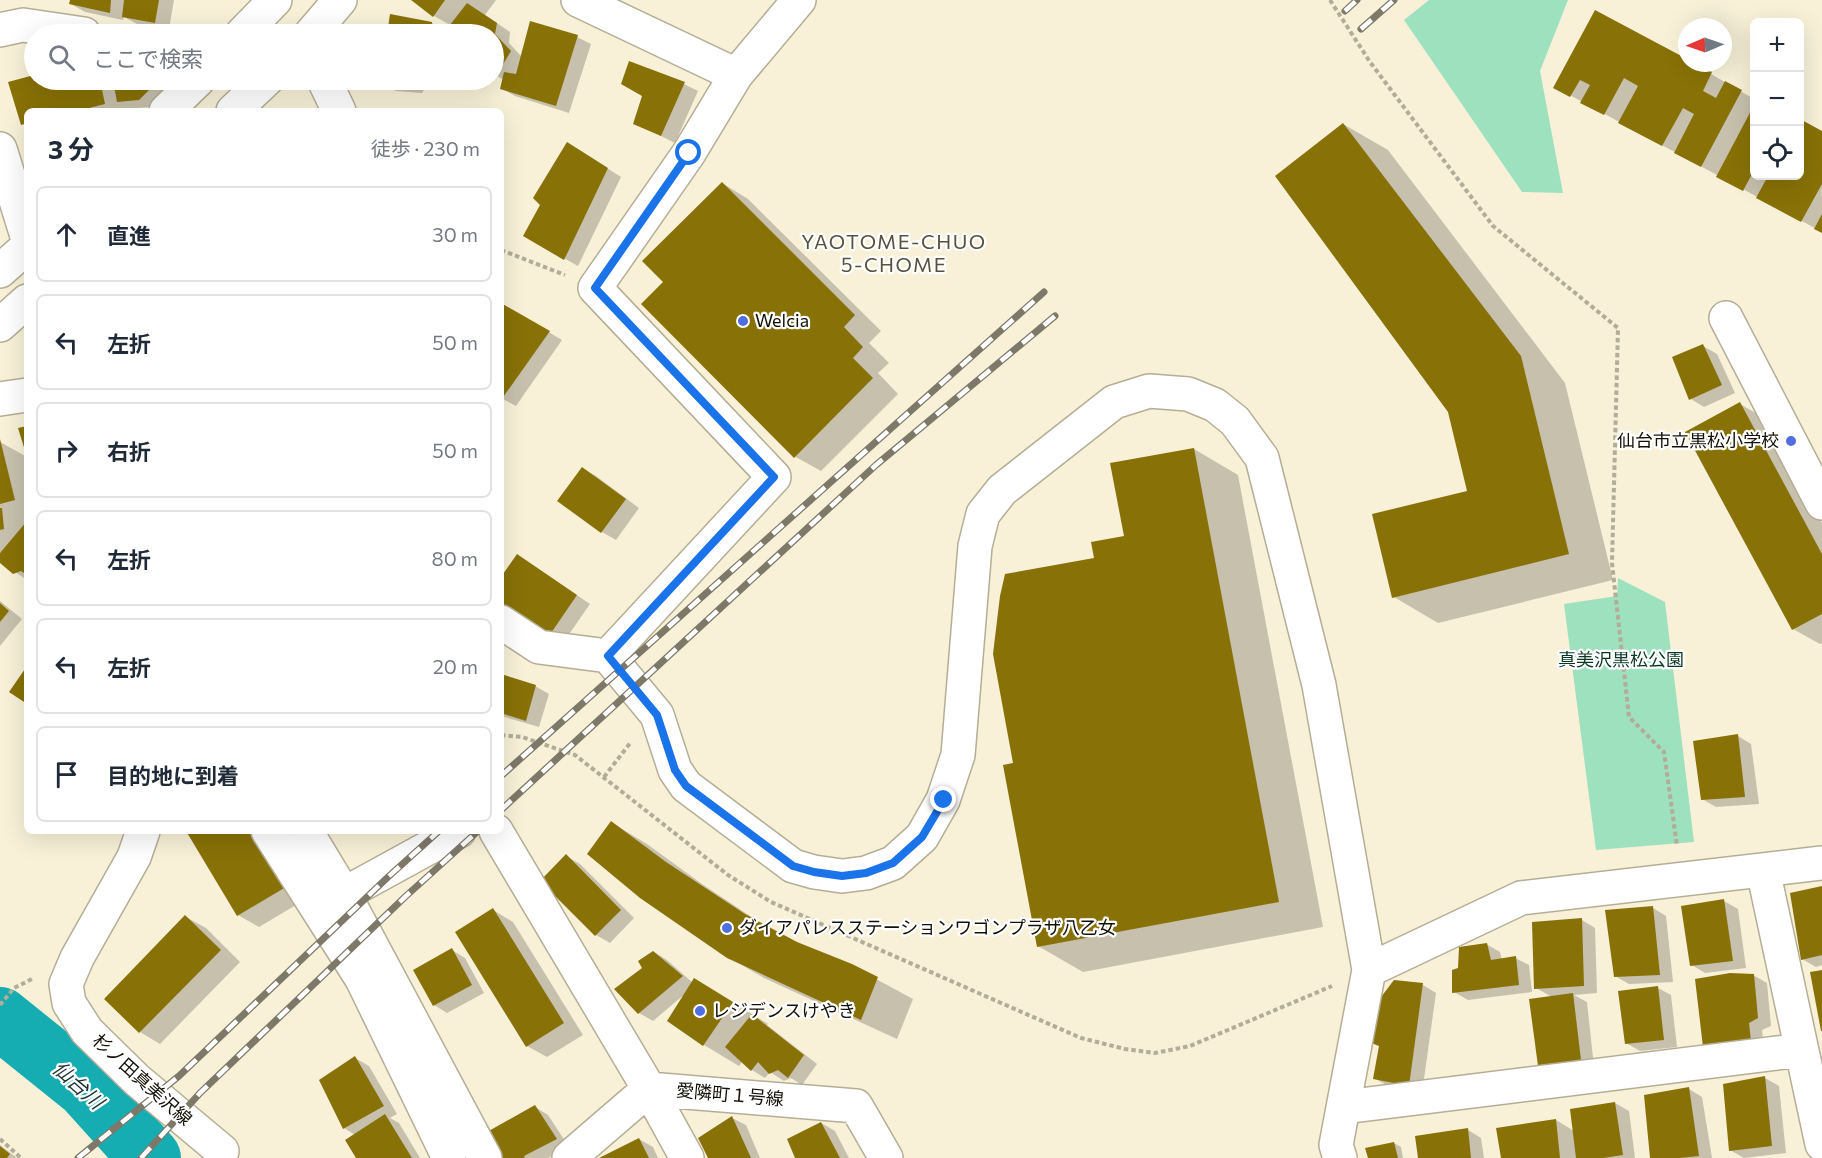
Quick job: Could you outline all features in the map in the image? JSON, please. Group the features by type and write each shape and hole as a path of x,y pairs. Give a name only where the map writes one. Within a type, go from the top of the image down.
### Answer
{"street":[{"path":"252,24 275,0"},
{"path":"320,24 340,0"},
{"path":"578,0 736,75"},
{"path":"608,656 774,477 595,288 689,153 736,75 799,0"},
{"path":"0,30 24,25"},
{"path":"169,108 188,90"},
{"path":"236,108 255,90"},
{"path":"329,90 338,108"},
{"path":"0,149 24,226"},
{"path":"0,271 24,250"},
{"path":"0,325 24,304"},
{"path":"1726,318 1822,503"},
{"path":"504,624 539,647 608,656 657,715 675,770 686,786 793,866 842,876 866,873 893,863 922,837 944,800 958,755 975,546 983,514 1002,490 1114,402 1149,391 1188,394 1215,405 1235,422 1262,458 1318,685 1369,970 1336,1145 1341,1158"},
{"path":"0,399 24,395"},
{"name":"杉ノ田真美沢線","path":"142,834 134,857 77,958 66,984 69,1003 87,1030 137,1080 222,1156"},
{"path":"270,834 362,979 449,1158"},
{"path":"308,834 344,894 485,1158"},
{"path":"344,894 454,834"},
{"path":"498,834 649,1089 687,1158"},
{"path":"1369,970 1521,898 1822,863"},
{"path":"1763,870 1822,1144"},
{"path":"1344,1107 1801,1050"},
{"path":"569,1158 649,1089"},
{"name":"愛隣町１号線","path":"649,1089 856,1106 886,1158"}],"path":[{"path":"1330,0 1370,62 1494,226 1618,328 1612,563 1629,717 1664,752 1681,879"},
{"path":"504,251 595,288"},
{"path":"504,735 522,737 575,755 728,875 771,903 1081,1038 1125,1049 1155,1053 1190,1046 1369,970"},
{"path":"0,1005 14,988"},
{"path":"0,1139 21,1158"}],"green space":[{"path":"1429,0 1568,0 1540,71 1563,193 1522,192 1404,20"},
{"name":"真美沢黒松公園","path":"1618,578 1665,602 1694,842 1596,850 1564,604 1617,596"}],"building":[{"path":"70,0 111,0 110,13 69,4"},
{"path":"124,0 159,0 155,23 122,17"},
{"path":"411,0 445,0 433,17"},
{"path":"467,3 497,23 497,24 451,24"},
{"path":"1595,10 1678,54 1678,72 1712,72 1703,91 1716,98 1725,81 1742,90 1701,167 1674,153 1694,114 1683,108 1662,146 1618,123 1638,86 1624,78 1604,115 1580,103 1590,85 1580,80 1570,97 1553,88"},
{"path":"390,14 432,22 432,24 388,24"},
{"path":"530,21 578,35 556,106 503,90 504,72 516,74"},
{"path":"504,44 511,51 504,63"},
{"path":"629,61 685,82 661,136 633,124 642,96 621,84"},
{"path":"24,78 24,90 102,90 105,104 89,108 24,108 24,124 21,125 8,82"},
{"path":"115,90 149,90 139,100 117,102"},
{"path":"1750,113 1750,178 1743,191 1716,177"},
{"path":"1804,121 1822,131 1822,184 1801,222 1756,198 1766,180 1804,180"},
{"path":"1343,123 1521,356 1569,554 1392,598 1372,514 1467,491 1448,412 1275,176"},
{"path":"567,142 608,168 564,260 523,236 540,205 533,198"},
{"path":"722,182 855,315 844,327 863,347 853,358 873,378 794,458 641,304 663,282 642,261"},
{"path":"1822,214 1822,233 1814,229"},
{"path":"504,305 550,331 504,396"},
{"path":"1703,344 1722,385 1689,400 1672,357"},
{"path":"1740,402 1822,554 1822,614 1792,630 1685,432"},
{"path":"24,427 24,448 18,428"},
{"path":"0,439 15,500 0,504"},
{"path":"1194,448 1279,902 1037,947 1003,765 1013,763 993,654 1005,574 1094,558 1091,542 1124,536 1110,463"},
{"path":"582,467 626,499 601,533 557,501"},
{"path":"0,508 2,508 4,529 0,530"},
{"path":"24,525 24,573 21,571 13,574 0,563 0,553"},
{"path":"517,554 577,595 549,636 504,606 504,573"},
{"path":"0,603 9,611 0,622"},
{"path":"24,670 24,702 9,692"},
{"path":"504,675 536,685 526,721 504,714"},
{"path":"1738,734 1745,797 1701,800 1693,741"},
{"name":"ダイアパレスステーションワゴンプラザ八乙女","path":"611,821 666,862 745,914 797,942 878,977 861,1020 727,958 640,898 587,854"},
{"path":"188,834 255,834 286,887 237,916"},
{"path":"566,854 621,910 595,936 540,881"},
{"path":"1822,886 1822,955 1801,960 1790,893"},
{"path":"1724,899 1733,961 1690,966 1681,906"},
{"path":"1653,906 1660,975 1614,977 1605,910"},
{"path":"493,908 564,1023 526,1047 455,932"},
{"path":"185,915 221,950 139,1033 104,999"},
{"path":"1582,918 1584,986 1534,989 1532,922"},
{"path":"1487,943 1491,960 1516,956 1519,985 1452,993 1452,970 1458,968 1459,947"},
{"path":"452,948 472,985 433,1006 413,970"},
{"path":"653,951 683,976 638,1014 614,989 642,968 638,961"},
{"path":"1822,970 1822,1031 1821,1031 1810,972"},
{"path":"1730,973 1754,974 1758,1018 1749,1023 1751,1041 1703,1047 1695,979"},
{"name":"レジデンスけやき","path":"694,978 733,1002 703,1046 667,1021"},
{"path":"1394,980 1423,983 1409,1086 1373,1079 1379,1046 1369,1042 1378,1001"},
{"path":"1658,986 1664,1040 1625,1044 1618,991"},
{"path":"1573,993 1581,1060 1538,1066 1529,999"},
{"path":"752,1014 804,1055 788,1078 778,1070 769,1074 758,1062 751,1071 725,1047"},
{"path":"355,1056 384,1106 343,1129 319,1080"},
{"path":"1765,1076 1772,1146 1729,1151 1723,1084"},
{"path":"1689,1087 1699,1156 1650,1158 1644,1095"},
{"path":"1615,1102 1623,1155 1576,1158 1570,1109"},
{"path":"535,1105 557,1139 524,1156 525,1158 499,1158 487,1132"},
{"path":"385,1114 412,1158 356,1158 345,1140"},
{"path":"732,1116 751,1158 708,1158 698,1138"},
{"path":"1556,1119 1560,1158 1501,1158 1496,1128"},
{"path":"821,1122 840,1158 795,1158 787,1139"},
{"path":"1468,1128 1471,1158 1418,1158 1415,1136"},
{"path":"639,1138 649,1158 599,1158"},
{"path":"1394,1142 1398,1158 1368,1158 1365,1148"},
{"path":"0,1146 10,1154 7,1158 0,1158"}],"waterway":[{"name":"仙台川","path":"0,1018 86,1087 150,1158"}],"railway":[{"path":"1345,11 1357,0"},
{"path":"1361,29 1394,0"},
{"path":"504,773 1044,292"},
{"path":"504,807 876,465 1055,316"},
{"path":"78,1158 179,1076 436,834"},
{"path":"141,1158 200,1093 406,896 475,834"}],"place":[{"name":"Welcia","path":"743,321"},
{"name":"仙台市立黒松小学校","path":"1791,441"},
{"name":"ダイアパレスステーションワゴンプラザ八乙女","path":"727,928"},
{"name":"レジデンスけやき","path":"700,1011"}],"district":[{"name":"YAOTOME-CHUO 5-CHOME","path":"894,254"}],"route":[{"path":"689,153 595,288 774,477 608,656 657,715 675,770 686,786 793,866 842,876 866,873 893,863 922,837 944,800"}]}
